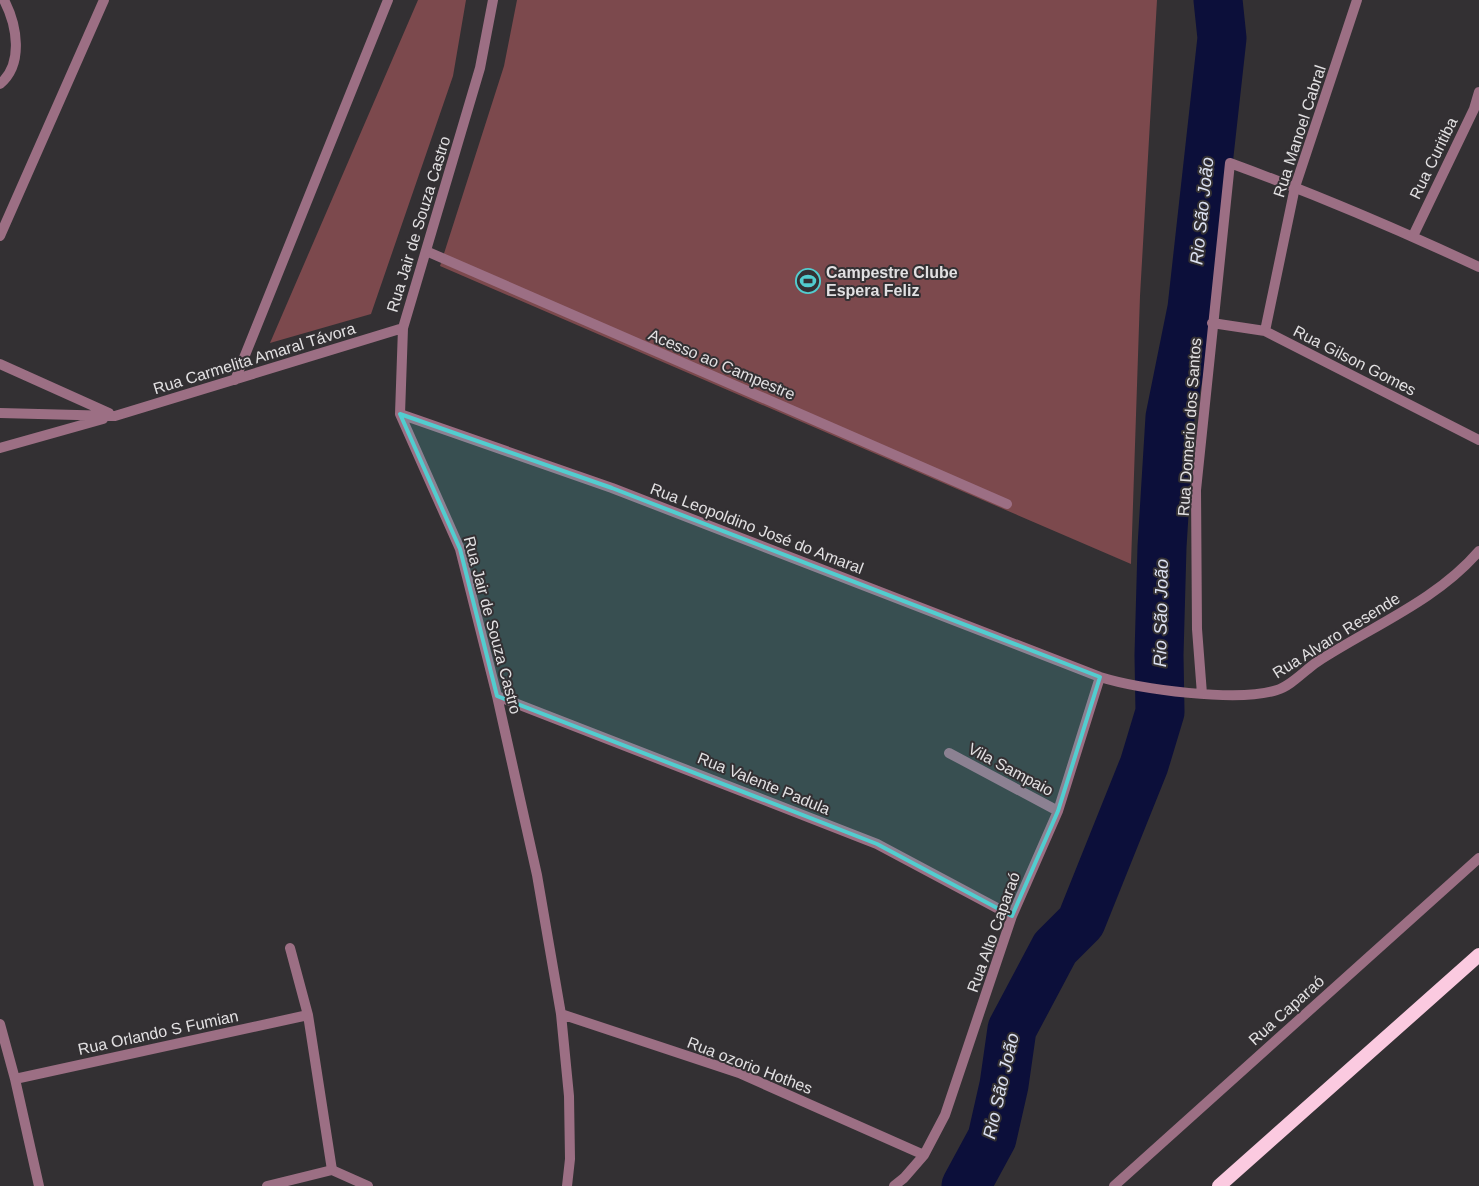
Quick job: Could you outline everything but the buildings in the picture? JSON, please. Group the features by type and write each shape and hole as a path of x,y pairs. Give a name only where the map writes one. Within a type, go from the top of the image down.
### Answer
{"highway":[{"path":"1219,1186 1479,955"}],"street":[{"path":"0,84 12,69 16,37 10,12 4,0"},
{"path":"0,236 104,0"},
{"path":"235,380 388,0"},
{"name":"Rua Jair de Souza Castro","path":"493,0 480,68 403,328 400,414 460,549 497,696 538,875 561,1014 569,1096 570,1159 567,1186"},
{"name":"Rua Manoel Cabral","path":"1265,330 1295,187 1357,0"},
{"name":"Rua Curitiba","path":"1413,236 1474,109 1479,92"},
{"name":"Rua Domerio dos Santos","path":"1202,694 1197,629 1196,490 1230,163 1295,187"},
{"path":"1295,187 1413,236 1479,267"},
{"name":"Acesso ao Campestre","path":"426,251 1008,504"},
{"name":"Rua Gilson Gomes","path":"1212,323 1265,330 1479,440"},
{"name":"Rua Carmelita Amaral Távora","path":"0,448 115,416 403,328"},
{"path":"0,364 115,416"},
{"name":"Rua Carmelita Amaral Távora","path":"0,414 115,416"},
{"name":"Rua Leopoldino José do Amaral","path":"400,414 621,491 1100,677"},
{"name":"Rua Alvaro Resende","path":"1100,677 1115,682 1202,694 1257,694 1278,690 1318,662 1403,612 1461,572 1479,551"},
{"name":"Rua Alto Caparaó","path":"894,1186 904,1178 924,1155 944,1116 1012,916 1058,812 1100,677"},
{"name":"Rua Valente Padula","path":"497,696 877,844 1012,916"},
{"name":"Vila Sampaio","path":"949,753 1058,812"},
{"name":"Rua Caparaó","path":"1114,1186 1479,858"},
{"path":"290,948 308,1015 332,1170"},
{"name":"Rua ozorio Hothes","path":"561,1014 739,1073 924,1155"},
{"name":"Rua Orlando S Fumian","path":"15,1079 308,1015"},
{"path":"0,1024 15,1079 39,1186"},
{"path":"267,1186 332,1170 368,1186"}],"highlighted area":[{"path":"400,414 612,488 1100,677 1058,811 1012,916 877,844 497,696 460,549"}],"shaded area":[{"path":"418,0 466,0 453,76 371,314 270,343"},
{"name":"Campestre Clube Espera Feliz","path":"517,0 1157,0 1140,296 1131,564 440,266 504,66"}],"waterway":[{"name":"Rio São João","path":"966,1186 992,1138 1004,1085 1012,1029 1055,948 1081,922 1144,765 1160,712 1159,655 1162,547 1170,417 1192,308 1222,38 1218,0"}],"place":[{"name":"Campestre Clube Espera Feliz","path":"808,281"}]}
